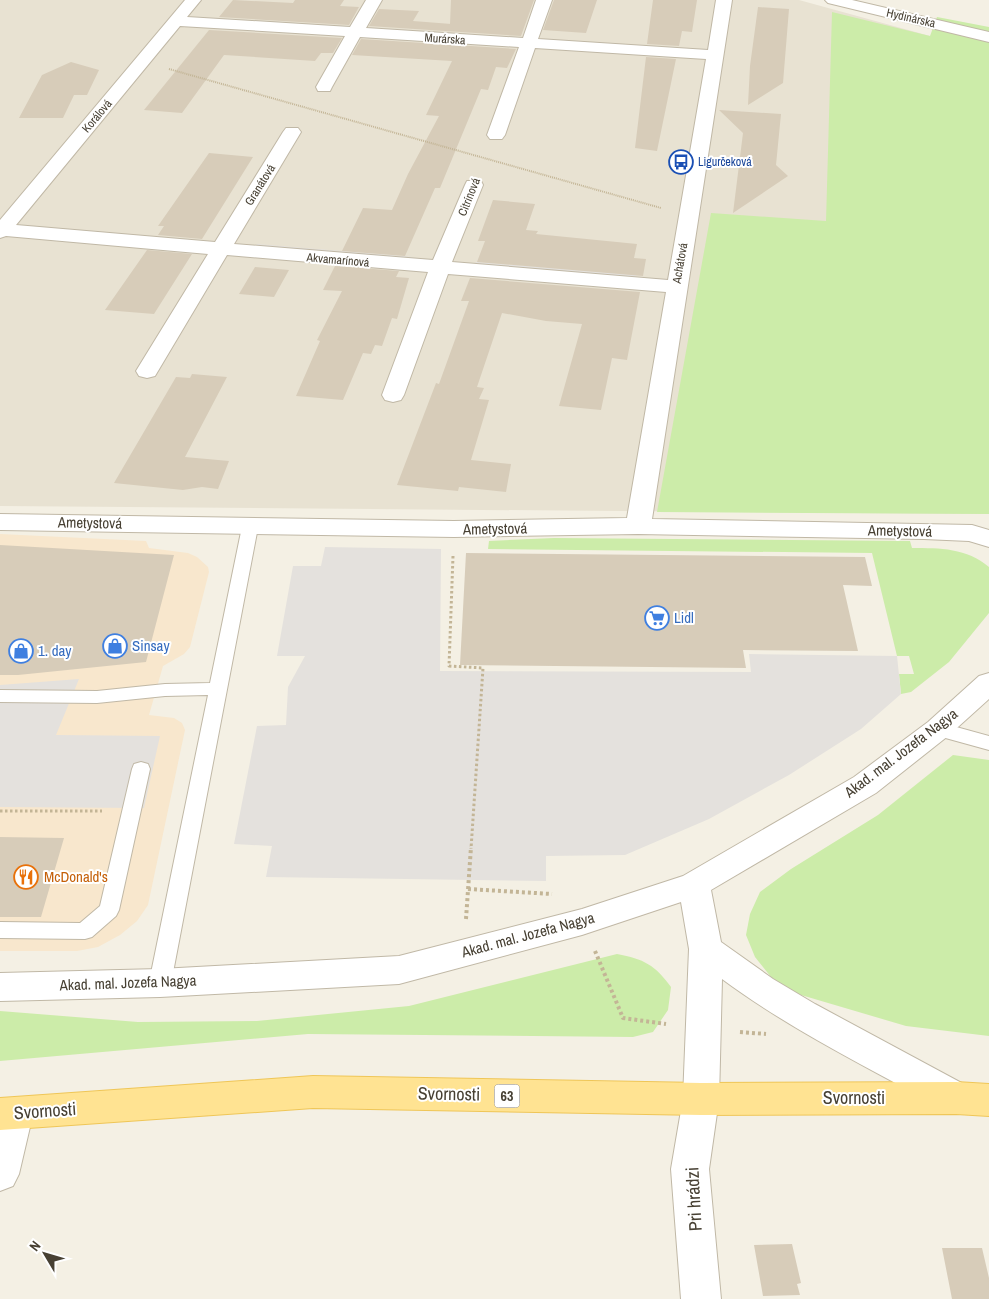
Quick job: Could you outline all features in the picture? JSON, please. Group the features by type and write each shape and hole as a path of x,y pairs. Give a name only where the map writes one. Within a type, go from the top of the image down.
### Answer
{"main road":[{"name":"Svornosti","path":"8,1114 313,1092 701,1099 972,1099"}],"street":[{"name":"Korálová","path":"0,231 193,0"},
{"path":"324,87 374,0"},
{"path":"496,135 544,0"},
{"name":"Achátová","path":"638,526 724,0"},
{"name":"Hydinárska","path":"834,0 989,37"},
{"name":"Murárska","path":"176,21 715,55"},
{"name":"Granátová","path":"147,371 292,132"},
{"name":"Citrínová","path":"393,395 440,268 474,185"},
{"name":"Akvamarínová","path":"0,231 676,287"},
{"name":"Ametystová","path":"0,522 454,530 638,526 924,531 972,534 989,539"},
{"name":"Akad. mal. Jozefa Nagya","path":"0,987 160,983 399,970 582,922 694,885 865,785 938,729 989,683"},
{"name":"Pri hrádzi","path":"694,885 706,949 701,1099 690,1169 701,1299"},
{"path":"706,949 761,989 795,1009 972,1099"},
{"path":"0,1174 8,1114"}],"lane":[{"path":"160,983 250,527"},
{"path":"0,696 97,697 164,690 219,690"},
{"path":"938,729 989,743"},
{"path":"0,930 85,931 109,910 141,769"}],"path":[{"path":"142,62 662,209"},
{"path":"308,109 324,87"},
{"name":"Citrínová","path":"483,159 496,135"},
{"path":"453,555 449,666 483,668 466,923"},
{"path":"0,811 131,812"},
{"path":"468,889 570,895 623,1018 703,1029 775,1035"}],"shaded area":[{"path":"0,0 799,0 930,36 989,514 0,506"},
{"path":"257,244 413,257 411,262 254,250"},
{"path":"476,262 636,275 635,281 474,267"},
{"path":"0,534 146,541 149,548 188,553 197,557 208,567 209,572 190,647 184,654 163,666 149,715 174,718 182,723 185,730 148,905 137,921 120,935 98,947 77,951 0,951"},
{"path":"325,547 441,549 440,671 751,672 749,654 897,656 901,694 861,729 789,775 709,819 625,855 546,856 546,881 266,877 272,846 234,844 257,726 286,725 288,687 305,656 277,656 293,566 321,566"},
{"path":"79,679 56,735 160,736 144,808 0,807 0,685"}],"green space":[{"path":"832,12 930,36 937,17 989,27 989,514 657,512 711,213 826,221"},
{"path":"554,538 910,541 912,548 953,550 972,556 989,567 989,613 949,662 911,692 901,694 899,674 914,674 909,656 897,656 872,553 488,549 489,541"},
{"path":"953,755 989,760 989,1036 906,1026 801,995 775,982 755,957 746,935 750,914 760,892 791,869 878,815"},
{"path":"617,954 635,958 648,964 660,973 671,987 668,1010 653,1032 633,1037 308,1034 0,1061 0,1011 138,1022 257,1021 409,1006"}],"building":[{"path":"233,0 293,3 295,0 344,0 340,6 359,7 349,25 219,17"},
{"path":"451,0 534,0 521,36 369,26 379,9 419,11 413,21 450,24"},
{"path":"554,0 597,0 586,33 543,30"},
{"path":"653,0 697,0 692,32 682,31 679,46 647,44"},
{"path":"758,7 789,9 783,83 748,105 750,66"},
{"path":"209,30 342,38 333,53 321,53 315,61 224,55 182,113 144,110"},
{"path":"361,39 516,49 507,68 496,67 488,90 481,89 440,188 435,188 405,256 342,251 363,208 392,210 408,174 439,116 426,115 452,61 352,55"},
{"path":"646,57 676,59 657,151 635,148"},
{"path":"71,62 99,70 87,95 74,95 63,118 19,118 42,75"},
{"path":"719,110 781,114 776,165 788,176 733,213 743,133"},
{"path":"209,153 253,157 202,239 158,235 164,226 158,226"},
{"path":"493,200 535,204 526,230 538,231 536,234 637,244 634,258 646,259 643,276 477,262 485,241 478,241"},
{"path":"147,250 192,254 154,314 105,310"},
{"path":"335,266 399,271 396,277 409,278 397,319 392,318 382,346 375,345 371,354 363,353 343,400 296,396 320,341 317,340 342,291 323,290"},
{"path":"255,267 289,270 274,297 239,294"},
{"path":"470,278 640,292 627,360 612,358 601,410 559,406 582,324 546,321 502,313 477,387 484,388 479,399 489,400 471,460 511,464 506,492 459,487 458,491 397,485 436,383 439,384 469,301 461,301"},
{"path":"192,374 227,377 185,457 229,461 218,489 202,487 183,490 114,483 176,377 190,378"},
{"path":"0,545 174,555 146,662 18,675 0,675"},
{"name":"Lidl","path":"466,553 865,557 872,586 843,585 858,651 743,650 746,668 460,665"},
{"name":"McDonald's","path":"0,837 64,838 41,917 0,917"},
{"path":"792,1244 801,1283 797,1284 800,1295 763,1296 754,1245"},
{"path":"942,1248 982,1248 989,1278 989,1299 952,1299"}],"place":[{"name":"Ligurčeková","path":"681,162"},
{"name":"Lidl","path":"657,618"},
{"name":"Sinsay","path":"115,646"},
{"name":"1. day","path":"21,651"},
{"name":"McDonald's","path":"26,877"}]}
